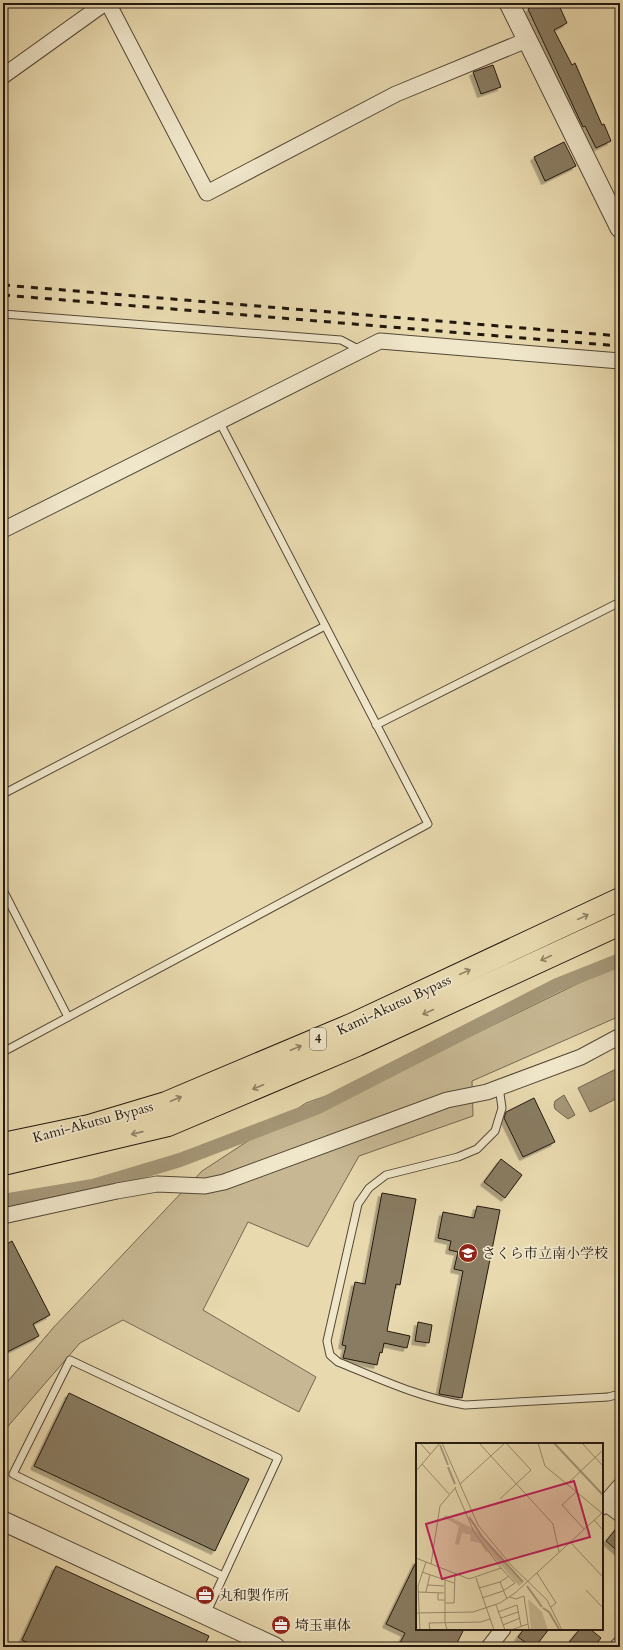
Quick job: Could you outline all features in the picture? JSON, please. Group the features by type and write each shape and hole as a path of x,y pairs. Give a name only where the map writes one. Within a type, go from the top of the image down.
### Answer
{"highway":[{"name":"Kami-Akutsu Bypass","path":"3,1144 89,1126 166,1103 351,1025 620,899"},
{"name":"Kami-Akutsu Bypass","path":"3,1164 168,1125 357,1044 620,924"}],"street":[{"path":"4,73 106,3 206,193 396,94 527,40"},
{"path":"509,3 618,221"},
{"path":"3,530 380,341 620,361"},
{"path":"3,1216 150,1185 205,1186 224,1182 447,1100 487,1092 581,1057 620,1036"},
{"path":"620,1486 603,1505 620,1514"},
{"path":"3,1521 205,1614 253,1642 275,1647"},
{"path":"489,1647 502,1630"},
{"path":"617,1647 620,1644"}],"lane":[{"path":"3,314 341,340 360,350"},
{"path":"3,1052 428,824 219,421"},
{"path":"376,725 620,602"},
{"path":"3,794 325,626"},
{"path":"3,890 68,1017"},
{"path":"499,1087 502,1108 495,1131 477,1149 458,1157 386,1175 370,1188 358,1204 328,1341 330,1354 338,1362 422,1396 443,1402 465,1405 608,1397 620,1394"},
{"path":"205,1614 223,1576 278,1458 70,1360 12,1474 223,1576"}],"shaded area":[{"path":"620,963 620,1016 472,1081 473,1116 359,1156 308,1247 248,1222 203,1310 316,1377 299,1412 123,1320 80,1343 3,1432 3,1387 53,1328 202,1171 306,1103 405,1068"},
{"path":"620,1067 620,1097 590,1112 578,1088"},
{"path":"564,1095 575,1115 568,1119 555,1109 554,1105 555,1101"}],"building":[{"path":"539,3 558,3 567,23 554,30 572,65 575,63 602,125 604,124 611,141 596,148 585,126 583,127 528,9"},
{"path":"493,65 501,87 481,94 473,72"},
{"path":"564,142 576,166 545,181 534,157"},
{"path":"534,1098 555,1142 523,1157 504,1118 506,1112"},
{"path":"501,1159 522,1175 505,1198 484,1182"},
{"path":"382,1193 416,1199 400,1285 396,1284 387,1331 410,1336 407,1348 384,1343 377,1365 343,1358 346,1346 342,1345 355,1282 365,1284"},
{"path":"477,1206 500,1210 462,1398 439,1394 463,1271 454,1269 458,1252 449,1250 451,1241 438,1238 443,1212 474,1218"},
{"path":"12,1241 50,1315 33,1324 39,1336 3,1354 3,1246"},
{"path":"418,1322 432,1325 429,1343 415,1341"},
{"path":"69,1393 249,1479 215,1551 34,1466"},
{"path":"620,1524 620,1553 606,1541"},
{"path":"416,1562 416,1630 464,1630 455,1647 398,1647 405,1633 386,1624"},
{"path":"56,1566 209,1636 204,1647 37,1647 22,1640"},
{"path":"523,1630 548,1630 535,1647 532,1647 518,1637"},
{"path":"579,1630 591,1630 601,1638 594,1647 565,1647"}],"waterway":[{"path":"3,1201 93,1186 180,1160 316,1108 557,985 620,960"}],"railway":[{"path":"3,285 620,336"},
{"path":"3,295 620,346"}],"place":[{"name":"さくら市立南小学校","path":"468,1253"},
{"name":"丸和製作所","path":"205,1595"},
{"name":"埼玉車体","path":"281,1625"}]}
